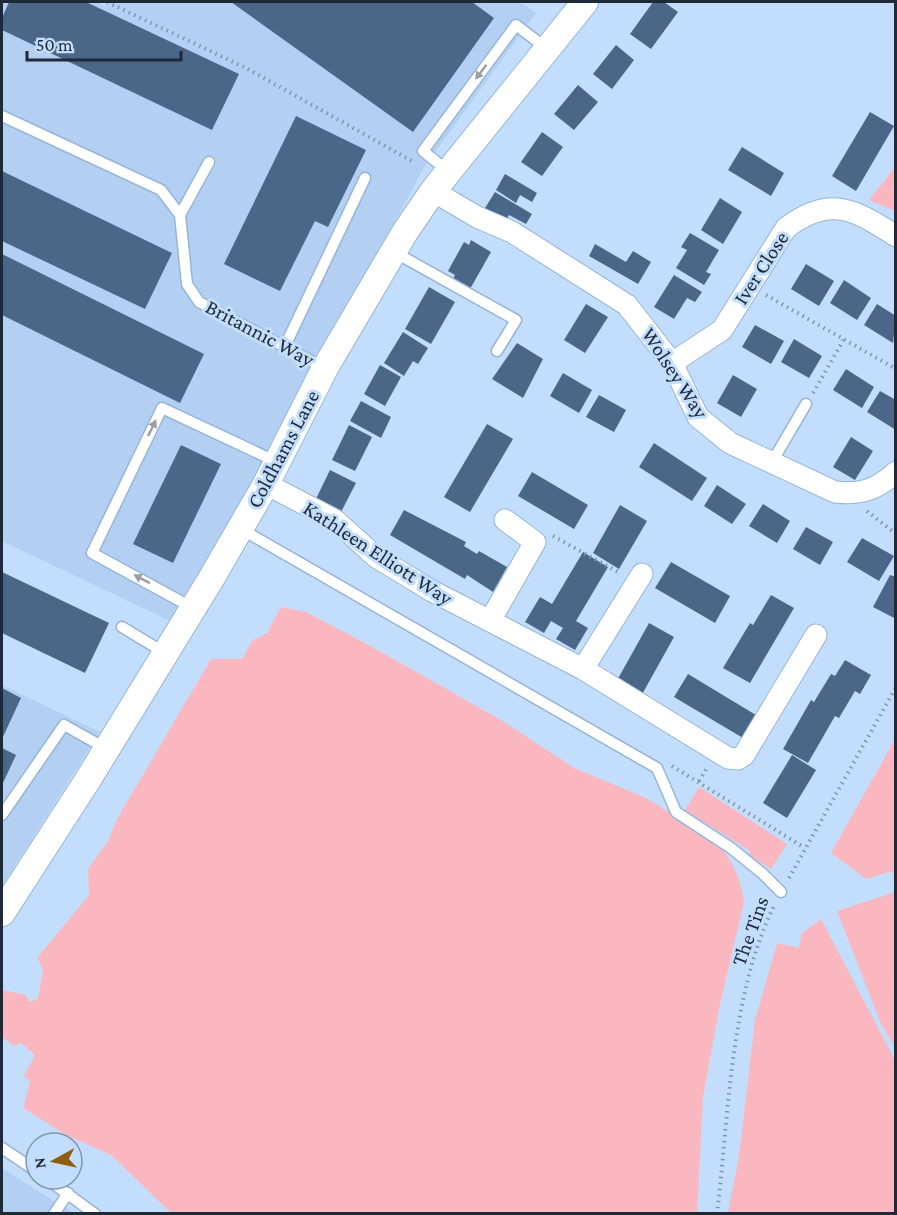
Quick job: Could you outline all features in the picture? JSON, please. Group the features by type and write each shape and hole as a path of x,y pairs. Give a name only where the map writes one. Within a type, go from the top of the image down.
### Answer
{"street":[{"name":"Coldhams Lane","path":"2,913 107,749 240,529 326,368 440,175 585,2"},
{"name":"Wolsey Way","path":"440,175 477,217 512,232 627,305 672,363 698,417 730,442 835,492 853,494 874,490 896,472"},
{"name":"Iver Close","path":"672,363 722,330 786,228 802,216 819,210 842,208 861,214 896,236"},
{"name":"Kathleen Elliott Way","path":"266,484 335,520 376,557 432,591 491,619 583,669 716,752 738,759 744,755 816,635"},
{"path":"491,619 535,542 505,520"},
{"path":"583,669 639,578"}],"lane":[{"path":"440,175 423,151 516,25 546,48"},
{"path":"2,116 161,190 180,215 209,162"},
{"path":"285,346 365,178"},
{"name":"Britannic Way","path":"180,215 187,284 199,302 326,368"},
{"path":"393,252 516,320 497,351"},
{"path":"772,462 806,404"},
{"path":"193,608 92,553 162,408 277,462"},
{"path":"240,529 657,768 676,812 731,848 781,892"},
{"path":"122,627 166,653"},
{"path":"2,815 64,725 107,749"},
{"path":"2,1148 24,1164"},
{"path":"65,1191 95,1214"},
{"path":"54,1214 68,1193"}],"path":[{"path":"107,2 246,68 425,169 440,175"},
{"path":"749,285 896,369"},
{"path":"806,404 844,339"},
{"path":"535,542 554,536 639,578"},
{"name":"The Tins","path":"717,1214 741,1008 764,926 896,687"}],"shaded area":[{"path":"2,2 97,2 105,6 108,2 520,2 536,13 425,166 227,528 170,621 2,541"},
{"path":"895,167 895,211 869,200"},
{"path":"281,607 306,612 501,720 574,768 646,798 716,841 727,855 741,885 744,902 719,1009 703,1098 697,1213 171,1213 111,1155 84,1143 84,1131 60,1131 23,1108 30,1081 24,1076 35,1055 21,1043 14,1046 2,1037 2,990 26,995 30,1002 38,998 43,969 37,958 89,895 88,869 108,841 117,819 211,659 242,659 252,641 267,633"},
{"path":"2,685 100,732 2,886"},
{"path":"895,739 895,892 893,871 866,879 831,853"},
{"path":"699,787 787,844 771,869 749,855 750,851 685,810"},
{"path":"895,892 895,1047 881,1024 837,911"},
{"path":"821,919 895,1060 895,1213 728,1213 739,1156 755,1020 777,943 799,948 802,933"},
{"path":"2,1168 24,1182 24,1191 38,1191 73,1213 2,1213"}],"building":[{"path":"9,2 86,2 239,74 212,130 2,30 2,18"},
{"path":"231,2 472,2 494,18 413,132"},
{"path":"653,2 664,2 678,12 651,49 630,34"},
{"path":"616,45 634,60 612,89 593,74"},
{"path":"578,85 598,102 574,130 554,114"},
{"path":"870,112 894,126 856,191 832,176"},
{"path":"296,116 366,150 328,227 315,221 280,291 224,264"},
{"path":"542,132 563,147 542,176 521,162"},
{"path":"742,147 784,173 771,196 728,170"},
{"path":"2,171 172,253 145,309 2,241"},
{"path":"505,174 537,193 532,202 520,195 516,203 496,190"},
{"path":"495,192 532,214 526,224 509,215 506,221 485,208"},
{"path":"720,198 742,212 723,244 701,230"},
{"path":"690,233 719,250 706,272 711,274 704,285 676,268 687,250 681,247"},
{"path":"471,240 491,252 470,289 453,279 455,275 448,271 464,242 469,245"},
{"path":"595,244 626,262 633,251 651,262 638,284 589,256"},
{"path":"2,254 204,354 180,403 2,315"},
{"path":"806,264 834,281 819,306 791,289"},
{"path":"674,275 702,292 695,302 687,298 674,319 654,307"},
{"path":"844,280 871,298 857,320 830,303"},
{"path":"429,287 455,302 431,344 405,329"},
{"path":"586,304 608,317 585,353 564,340"},
{"path":"877,304 896,316 893,343 864,325"},
{"path":"755,325 784,341 771,364 742,347"},
{"path":"403,332 428,348 418,364 413,361 404,376 384,363"},
{"path":"794,339 822,356 809,378 781,362"},
{"path":"517,343 543,359 523,398 492,379"},
{"path":"380,365 401,377 385,406 364,394"},
{"path":"846,369 874,387 862,408 833,390"},
{"path":"563,373 592,390 579,413 550,396"},
{"path":"733,375 757,389 741,417 717,403"},
{"path":"880,391 896,400 896,430 867,412"},
{"path":"599,395 626,410 614,432 586,417"},
{"path":"361,401 391,417 381,438 350,421"},
{"path":"487,424 513,439 470,512 444,497"},
{"path":"349,425 372,437 355,471 332,460"},
{"path":"851,437 873,451 855,480 833,467"},
{"path":"654,443 707,478 692,501 639,467"},
{"path":"181,445 221,464 173,563 133,544"},
{"path":"330,470 356,483 339,516 314,503"},
{"path":"532,472 588,505 574,529 518,496"},
{"path":"717,485 746,504 732,524 704,506"},
{"path":"763,504 790,521 777,543 749,526"},
{"path":"620,505 647,521 619,569 593,553"},
{"path":"404,510 466,542 464,546 477,554 479,551 507,567 493,592 467,575 465,579 390,535"},
{"path":"806,527 833,542 820,565 793,549"},
{"path":"862,538 894,556 879,581 847,562"},
{"path":"583,552 608,567 576,621 588,628 575,650 556,639 563,628 551,621 544,633 525,622 540,597 552,604"},
{"path":"671,562 730,596 715,623 655,588"},
{"path":"2,572 109,623 85,673 2,633"},
{"path":"890,575 896,577 896,619 873,607"},
{"path":"771,595 794,608 750,683 723,668 750,623 753,625"},
{"path":"649,623 674,637 640,698 615,684"},
{"path":"845,660 871,675 860,694 855,691 839,718 835,716 808,763 783,749 811,700 814,702 831,674 835,676"},
{"path":"688,674 756,715 743,738 674,697"},
{"path":"2,688 21,698 2,739"},
{"path":"2,748 16,755 2,785"},
{"path":"792,755 816,770 787,818 763,803"}]}
